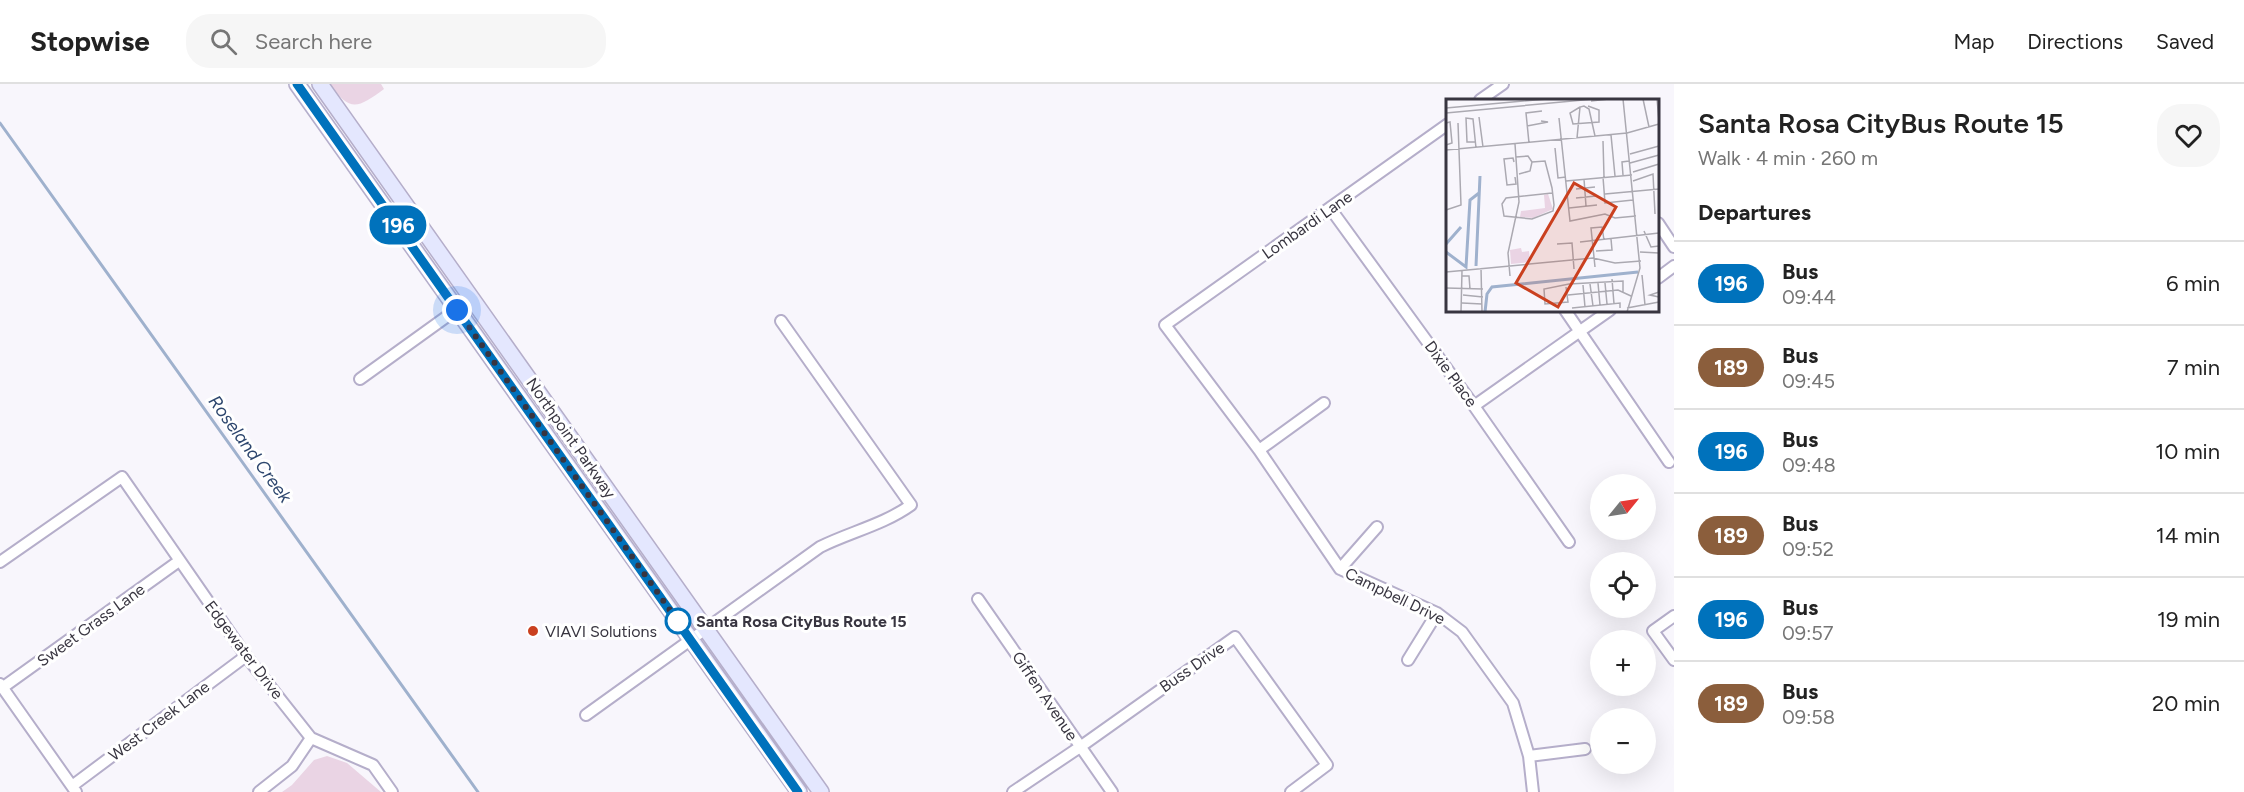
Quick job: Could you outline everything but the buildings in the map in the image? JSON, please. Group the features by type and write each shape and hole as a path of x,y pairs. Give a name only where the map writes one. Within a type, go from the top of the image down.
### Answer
{"street":[{"name":"Northpoint Parkway","path":"297,84 462,306 798,792"},
{"name":"Northpoint Parkway","path":"320,84 821,792"},
{"path":"1481,99 1503,84"},
{"name":"Lombardi Lane","path":"1165,324 1446,125"},
{"name":"Dixie Place","path":"1330,208 1474,406 1569,542"},
{"path":"1659,224 1674,247"},
{"path":"1659,277 1674,266"},
{"path":"360,379 462,306"},
{"path":"1566,312 1669,462"},
{"path":"1474,406 1607,312"},
{"path":"586,715 820,547 886,521 910,505 781,321"},
{"name":"Campbell Drive","path":"1165,324 1258,450 1340,570 1437,613 1462,632 1513,704 1529,756 1533,792"},
{"path":"1258,450 1324,403"},
{"name":"Edgewater Drive","path":"0,562 122,477 246,656 311,738 373,765 392,792"},
{"path":"1340,570 1377,527"},
{"name":"Sweet Grass Lane","path":"1,686 179,561"},
{"name":"Giffen Avenue","path":"978,599 1112,792"},
{"path":"1408,660 1437,613"},
{"path":"1674,616 1653,631 1674,660"},
{"name":"Buss Drive","path":"1013,792 1235,637 1327,765 1291,792"},
{"name":"West Creek Lane","path":"74,789 246,656"},
{"path":"1,686 74,789"},
{"path":"259,792 292,766 311,738"},
{"path":"1529,756 1585,749"}],"shaded area":[{"path":"330,84 381,84 384,89 367,100 355,104 343,100"},
{"path":"327,756 347,763 381,792 282,792 292,785 314,760"}],"waterway":[{"name":"Roseland Creek","path":"0,123 478,792"}],"bus line":[{"name":"196","path":"297,84 798,792"}],"place":[{"name":"Santa Rosa CityBus Route 15","path":"678,621"},
{"name":"VIAVI Solutions","path":"533,631"}],"route":[{"path":"457,310 682,627 678,621"}]}
